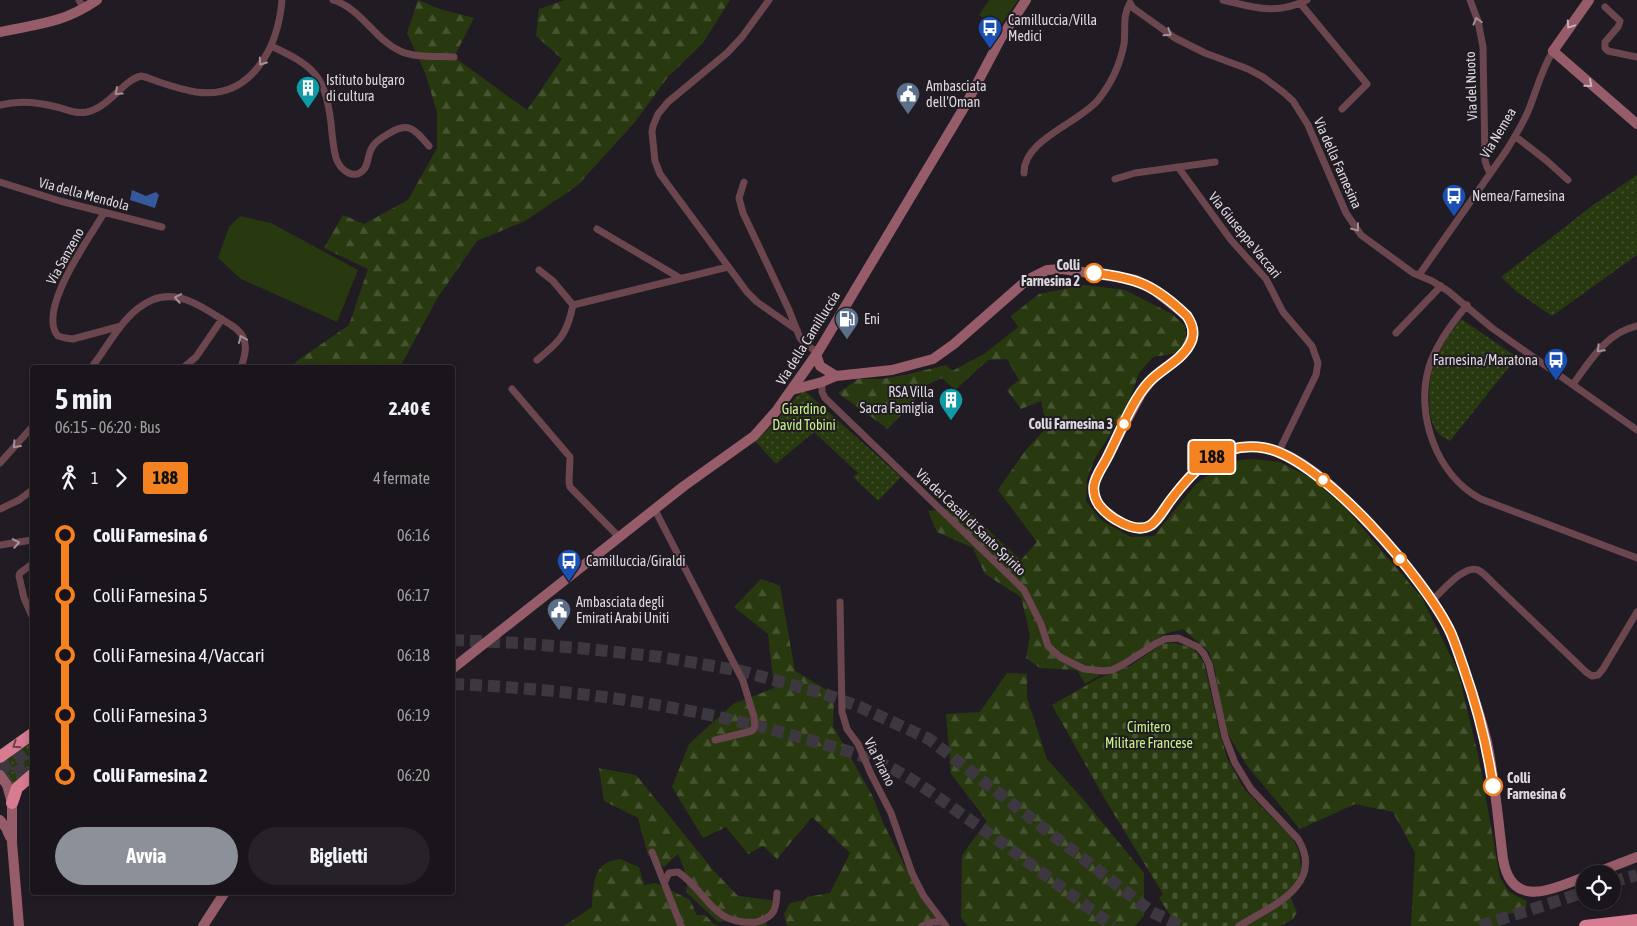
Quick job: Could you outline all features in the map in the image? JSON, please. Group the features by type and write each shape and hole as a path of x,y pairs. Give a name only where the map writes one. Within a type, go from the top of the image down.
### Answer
{"highway":[{"path":"0,757 30,735"},
{"path":"12,810 17,788 30,776"},
{"path":"1585,926 1637,920"}],"street":[{"path":"0,32 56,21 82,4 97,0"},
{"path":"0,105 15,101 27,101 50,105 76,113 87,112 102,105 134,78 141,76 183,89 201,92 219,92 231,88 247,78 259,67 278,30 282,0"},
{"path":"333,0 343,3 356,12 398,50 413,54 454,57"},
{"path":"769,0 742,37 727,53 668,102 658,114 653,126 654,154 660,174 753,299 797,330"},
{"name":"Via della Camilluccia","path":"455,667 684,486 754,436 769,420 817,353 965,106 1002,38 1026,0"},
{"path":"1224,0 1269,10 1286,8 1304,2 1367,84 1342,109"},
{"name":"Via del Nuoto","path":"1470,0 1478,20 1483,47 1485,161 1490,173"},
{"name":"Via Nemea","path":"1419,275 1515,136 1526,115 1541,72 1553,51 1589,0"},
{"path":"1024,173 1025,162 1030,153 1039,144 1090,108 1098,100 1112,78 1122,51 1126,12 1130,2"},
{"name":"Via della Farnesina","path":"1130,2 1133,8 1175,38 1205,53 1256,73 1288,97 1305,118 1352,224 1361,235 1395,261 1442,286 1467,305"},
{"path":"1605,7 1620,21 1618,27 1605,42 1605,48 1608,51 1637,57"},
{"path":"271,46 309,67 320,81 327,98 334,153 338,164 344,171 351,174 361,171 366,165 370,150 374,144 404,126 412,128 429,146"},
{"path":"1553,51 1637,124"},
{"path":"1515,136 1568,180"},
{"path":"1115,179 1136,173 1215,162"},
{"name":"Via Giuseppe Vaccari","path":"1178,167 1230,240 1266,279 1283,312 1309,342 1315,352 1318,363 1316,375 1279,451"},
{"name":"Via della Mendola","path":"0,182 162,228"},
{"path":"744,182 739,195 740,203 797,330 804,344 817,353 820,366 836,376"},
{"name":"Via Sanzeno","path":"104,213 70,268 56,302 52,322 58,336 69,339 121,326"},
{"path":"598,230 680,278"},
{"path":"573,305 728,267"},
{"path":"792,390 836,376 892,370 933,359 948,349 1028,280 1047,270 1062,269 1127,278 1150,287 1182,311 1191,322 1192,336 1184,352 1155,376 1142,392 1096,478 1094,492 1099,504 1117,519 1133,528 1146,528 1155,522 1194,472 1210,458 1226,451 1243,447 1259,447 1279,451 1312,472 1352,506 1395,554 1432,600 1444,619 1456,644 1482,722 1490,759 1503,859 1508,876 1529,892 1549,890 1576,880"},
{"path":"537,360 562,338 571,318 573,305 553,282 539,270"},
{"path":"1396,333 1442,286"},
{"path":"94,365 121,326 139,307 164,296 181,298 197,303 236,329 244,339 245,349 242,365"},
{"path":"1637,430 1485,323 1467,305 1441,342 1431,361 1425,393 1426,418 1441,460 1458,480 1478,497 1637,558"},
{"path":"187,365 196,357 222,319"},
{"path":"1573,384 1590,359 1602,346 1617,334 1637,326"},
{"name":"Via dei Casali di Santo Spirito","path":"822,382 822,392 825,398 1024,590 1041,624 1048,646 1060,657 1084,669 1104,671 1124,664 1155,644 1169,638 1188,641 1202,651 1209,664 1224,737 1232,758 1251,789 1298,839 1305,856 1303,876 1294,890 1239,926"},
{"path":"512,389 570,457 570,487 620,538"},
{"path":"0,463 30,429"},
{"path":"0,509 19,500 30,492"},
{"path":"655,510 743,681 754,717 755,726 752,731 715,740"},
{"path":"0,545 30,540"},
{"path":"30,565 22,571 19,576 24,598 30,612"},
{"path":"1432,600 1464,571 1472,569 1479,571 1592,676 1598,675 1603,669 1637,612"},
{"name":"Via Pirano","path":"840,602 842,712 847,728 858,744 891,813 912,873 944,924"},
{"path":"0,775 7,785 12,810 12,843 19,926"},
{"path":"0,820 7,820 12,810"},
{"path":"0,820 6,828 12,843"},
{"path":"652,852 681,926"},
{"path":"1616,865 1637,857"},
{"path":"664,883 669,873 678,872 690,881 715,914 727,921 740,925 763,920 770,916 776,908 777,893"},
{"path":"203,926 223,895"},
{"path":"922,926 933,922 944,924"}],"green space":[{"path":"418,0 440,9 474,18 454,57 527,110 562,59 536,36 539,9 565,0 730,0 703,43 667,78 635,122 577,186 525,221 477,241 438,297 401,365 294,365 349,325 368,269 324,248 343,215 364,224 408,200 437,148 437,113 426,75 407,33"},
{"path":"989,0 1018,0 999,28 979,15"},
{"path":"1637,175 1637,255 1552,316 1517,292 1501,277 1593,205"},
{"path":"240,216 271,223 358,270 337,322 241,279 218,258 229,227"},
{"path":"1084,285 1125,290 1172,314 1185,326 1186,340 1178,353 1153,357 1139,373 1127,407 1094,460 1087,479 1086,501 1101,520 1131,537 1154,536 1196,484 1220,467 1240,460 1253,459 1280,462 1313,479 1349,512 1422,598 1458,671 1479,759 1500,878 1509,892 1527,901 1526,910 1502,916 1499,926 1411,926 1415,853 1393,812 1355,804 1300,829 1248,767 1224,728 1215,670 1209,652 1183,629 1164,634 1131,657 1085,684 1077,670 1040,668 1026,658 1030,635 1021,597 985,574 973,548 937,532 928,511 963,507 1021,560 1037,542 998,490 1025,451 1047,427 1041,401 1021,409 1007,390 1019,380 1007,359 988,360 955,390 942,378 929,384 888,429 838,393 858,379 882,379 946,365 952,371 984,354 1018,327 1011,316 1039,294"},
{"path":"1461,319 1517,357 1450,441 1442,437 1435,430 1432,422 1429,404 1430,385 1432,369 1437,357 1448,336"},
{"name":"Giardino David Tobini","path":"805,391 901,477 878,501 853,477 858,473 814,432 776,464 755,441"},
{"path":"761,579 780,586 795,671 834,694 833,726 873,797 884,825 923,901 936,919 918,926 787,926 784,914 790,903 804,900 807,897 830,893 850,853 812,817 777,859 763,846 748,854 726,827 703,838 672,787 689,744 733,704 774,688 768,634 734,607"},
{"name":"Cimitero Militare Francese","path":"1174,643 1193,648 1204,663 1227,758 1244,789 1292,838 1299,851 1301,869 1296,883 1288,892 1297,912 1293,919 1280,926 1177,926 1159,898 1163,894 1106,801 1052,705 1099,678 1130,666 1162,644"},
{"path":"1007,673 1027,674 1027,698 1047,759 1144,873 1144,916 1135,926 968,926 961,918 962,855 987,821 951,774 946,714 980,712"},
{"path":"30,742 30,772 12,785 9,777 0,769 0,765"},
{"path":"599,768 636,775 714,871 738,896 777,901 766,920 767,926 741,926 739,920 718,922 686,892 686,877 678,854 664,867 648,855 638,818 604,801"},
{"path":"620,859 639,867 644,885 656,883 690,900 697,915 705,915 714,924 720,926 564,926 592,907 594,883 600,869 604,864"}],"water":[{"path":"132,190 146,196 156,192 159,195 155,208 130,200"}],"tunnel":[{"path":"455,640 518,643 661,657 741,671 822,693 860,707 929,739 1152,912 1181,926"},
{"path":"455,684 541,690 629,700 759,726 861,756 895,770 913,780 1002,843 1113,926"},
{"path":"0,770 30,750"},
{"path":"0,783 30,764"},
{"path":"1621,879 1637,875"},
{"path":"1480,926 1576,895"}],"bus line":[{"name":"188","path":"1094,273 1136,280 1150,287 1187,316 1193,331 1189,346 1148,383 1126,419 1096,478 1094,492 1102,508 1133,528 1146,528 1155,522 1204,462 1218,454 1235,448 1259,447 1279,451 1312,472 1334,489 1377,533 1439,610 1456,644 1480,715 1490,759 1493,786"}],"place":[{"name":"Camilluccia/Villa Medici","path":"990,49"},
{"name":"Istituto bulgaro di cultura","path":"308,109"},
{"name":"Ambasciata dell'Oman","path":"908,115"},
{"name":"Nemea/Farnesina","path":"1454,217"},
{"name":"Colli Farnesina 2","path":"1094,273"},
{"name":"Eni","path":"847,340"},
{"name":"Farnesina/Maratona","path":"1556,381"},
{"name":"RSA Villa Sacra Famiglia","path":"951,421"},
{"name":"Colli Farnesina 3","path":"1124,424"},
{"name":"Camilluccia/Giraldi","path":"569,582"},
{"name":"Ambasciata degli Emirati Arabi Uniti","path":"559,631"},
{"name":"Colli Farnesina 6","path":"1493,786"}]}
